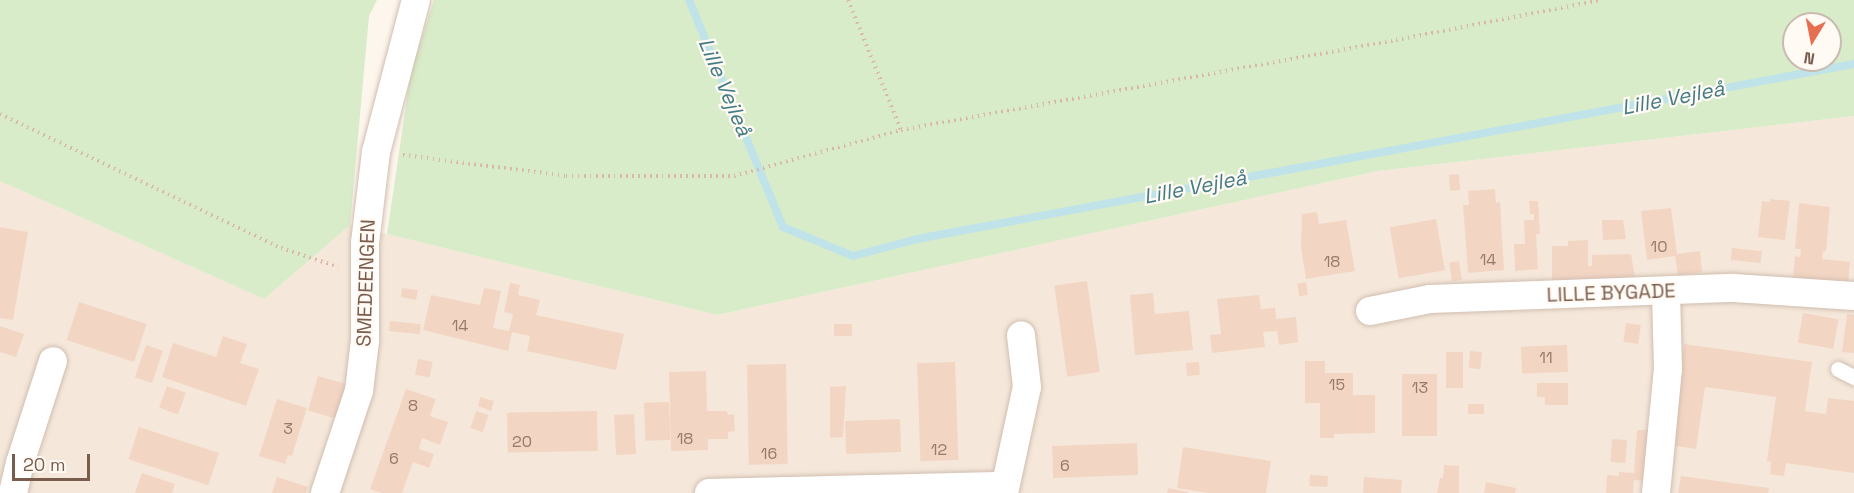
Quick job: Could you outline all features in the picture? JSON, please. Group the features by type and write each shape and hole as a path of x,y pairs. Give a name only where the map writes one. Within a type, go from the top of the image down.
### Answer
{"street":[{"name":"SMEDEENGEN","path":"325,493 359,391 365,341 364,243 376,152 416,0"},
{"name":"LILLE BYGADE","path":"1370,311 1430,298 1734,288 1854,296"},
{"path":"1656,493 1668,369 1666,291"},
{"path":"710,493 1004,489 1027,387 1021,334"},
{"path":"13,493 20,463 54,361"}],"lane":[{"path":"1838,369 1854,377"}],"path":[{"path":"848,0 901,130"},
{"path":"376,152 566,176 734,176 772,168 901,130 1396,40 1601,0"},
{"path":"0,114 281,248 365,276"}],"shaded area":[{"path":"1854,116 1854,493 0,493 0,181 264,299 350,225 717,315 1378,171"}],"green space":[{"path":"0,0 377,0 369,16 350,225 264,299 0,181"},
{"path":"434,0 1854,0 1854,116 1378,171 717,315 387,234 411,71"}],"building":[{"path":"1459,174 1460,190 1450,191 1449,175"},
{"path":"1495,189 1496,203 1500,202 1504,270 1468,273 1463,205 1469,205 1468,191"},
{"path":"1770,199 1790,201 1785,240 1758,237 1762,201 1770,202"},
{"path":"1529,201 1538,201 1540,234 1536,234 1538,269 1515,271 1514,244 1525,244 1524,220 1534,220 1534,214 1530,214"},
{"path":"1799,203 1830,207 1826,251 1823,251 1822,259 1850,262 1848,285 1793,278 1795,256 1800,257 1801,249 1795,249"},
{"path":"1671,208 1677,254 1700,251 1702,272 1678,275 1675,256 1647,260 1641,211"},
{"path":"1317,212 1319,224 1346,220 1355,271 1306,279 1301,248 1302,214"},
{"path":"1436,219 1445,270 1399,278 1390,227"},
{"path":"1602,220 1623,220 1626,239 1603,240"},
{"path":"0,227 28,232 13,320 0,318"},
{"path":"1588,240 1588,266 1592,266 1592,255 1631,254 1636,284 1552,286 1552,246 1568,246 1568,241"},
{"path":"1732,248 1762,251 1761,263 1731,260"},
{"path":"1459,261 1462,280 1452,281 1449,263"},
{"path":"1087,281 1100,372 1067,377 1054,286"},
{"path":"1306,282 1308,295 1299,296 1297,283"},
{"path":"510,283 520,285 518,295 540,300 536,315 624,334 616,370 527,351 530,336 512,332 508,351 423,330 431,295 480,305 484,288 501,291 493,328 509,331 513,314 504,312"},
{"path":"402,288 418,290 416,300 401,297"},
{"path":"1153,293 1155,314 1189,311 1193,350 1135,355 1130,295"},
{"path":"1259,295 1261,309 1275,308 1276,319 1296,317 1298,342 1279,345 1277,331 1263,332 1265,347 1212,353 1210,335 1221,334 1217,299"},
{"path":"79,302 147,324 134,362 67,340"},
{"path":"1803,313 1838,319 1833,349 1798,343"},
{"path":"1847,314 1854,315 1854,353 1842,352"},
{"path":"390,321 421,324 420,334 389,331"},
{"path":"1626,323 1641,325 1638,344 1623,342"},
{"path":"834,324 852,324 852,336 834,336"},
{"path":"0,326 24,334 16,357 0,352"},
{"path":"223,336 247,344 240,363 259,369 246,406 162,377 173,343 216,357"},
{"path":"1684,344 1812,362 1805,411 1826,414 1828,398 1854,401 1854,473 1786,463 1784,476 1770,474 1771,462 1767,461 1776,397 1705,387 1696,449 1670,445"},
{"path":"146,345 163,351 152,383 135,377"},
{"path":"1567,345 1568,372 1522,374 1521,347"},
{"path":"1470,351 1482,352 1480,369 1469,368"},
{"path":"1446,352 1463,352 1463,388 1446,388"},
{"path":"418,359 433,362 430,378 415,375"},
{"path":"1305,361 1325,361 1325,373 1353,373 1353,395 1375,395 1375,433 1334,434 1334,438 1320,438 1320,403 1305,403"},
{"path":"955,362 958,460 920,461 917,363"},
{"path":"1199,362 1200,375 1187,376 1186,363"},
{"path":"786,364 788,464 749,465 747,365"},
{"path":"706,371 707,411 727,411 728,415 734,414 735,431 728,432 728,439 708,439 708,450 671,451 669,372"},
{"path":"1402,374 1437,374 1437,436 1402,436"},
{"path":"318,376 346,384 336,419 308,411"},
{"path":"1537,383 1568,383 1568,405 1545,405 1545,397 1537,397"},
{"path":"167,386 186,393 178,414 159,408"},
{"path":"846,386 843,437 830,438 830,387"},
{"path":"406,389 436,399 430,416 448,422 440,445 422,438 419,449 434,454 429,468 413,462 402,493 382,493 370,489"},
{"path":"480,397 494,401 491,411 478,406"},
{"path":"277,399 307,408 292,456 288,455 285,464 259,456"},
{"path":"669,402 670,440 645,441 644,403"},
{"path":"1468,404 1484,404 1484,414 1468,414"},
{"path":"476,411 488,415 483,432 470,428"},
{"path":"597,411 598,451 508,453 507,413"},
{"path":"634,414 636,454 616,455 614,415"},
{"path":"900,419 901,452 846,454 845,421"},
{"path":"139,427 219,453 208,485 128,459"},
{"path":"1637,430 1648,430 1645,481 1634,480 1633,493 1606,493 1607,475 1619,476 1619,472 1634,473"},
{"path":"1612,439 1627,440 1625,463 1610,462"},
{"path":"1137,443 1138,475 1053,478 1052,446"},
{"path":"1183,447 1271,461 1266,493 1208,493 1177,488"},
{"path":"1444,465 1459,466 1459,493 1437,493 1440,478 1443,478"},
{"path":"142,473 175,484 172,493 135,493"},
{"path":"1310,475 1328,476 1327,487 1309,486"},
{"path":"1681,476 1769,488 1768,493 1678,493"},
{"path":"277,477 308,487 306,493 272,493"},
{"path":"1364,477 1402,480 1401,493 1363,493"},
{"path":"1486,482 1516,488 1515,493 1484,493"},
{"path":"1168,488 1188,492 1188,493 1167,493"}],"waterway":[{"name":"Lille Vejleå","path":"689,0 783,227 853,256 917,239 1854,64"}]}
